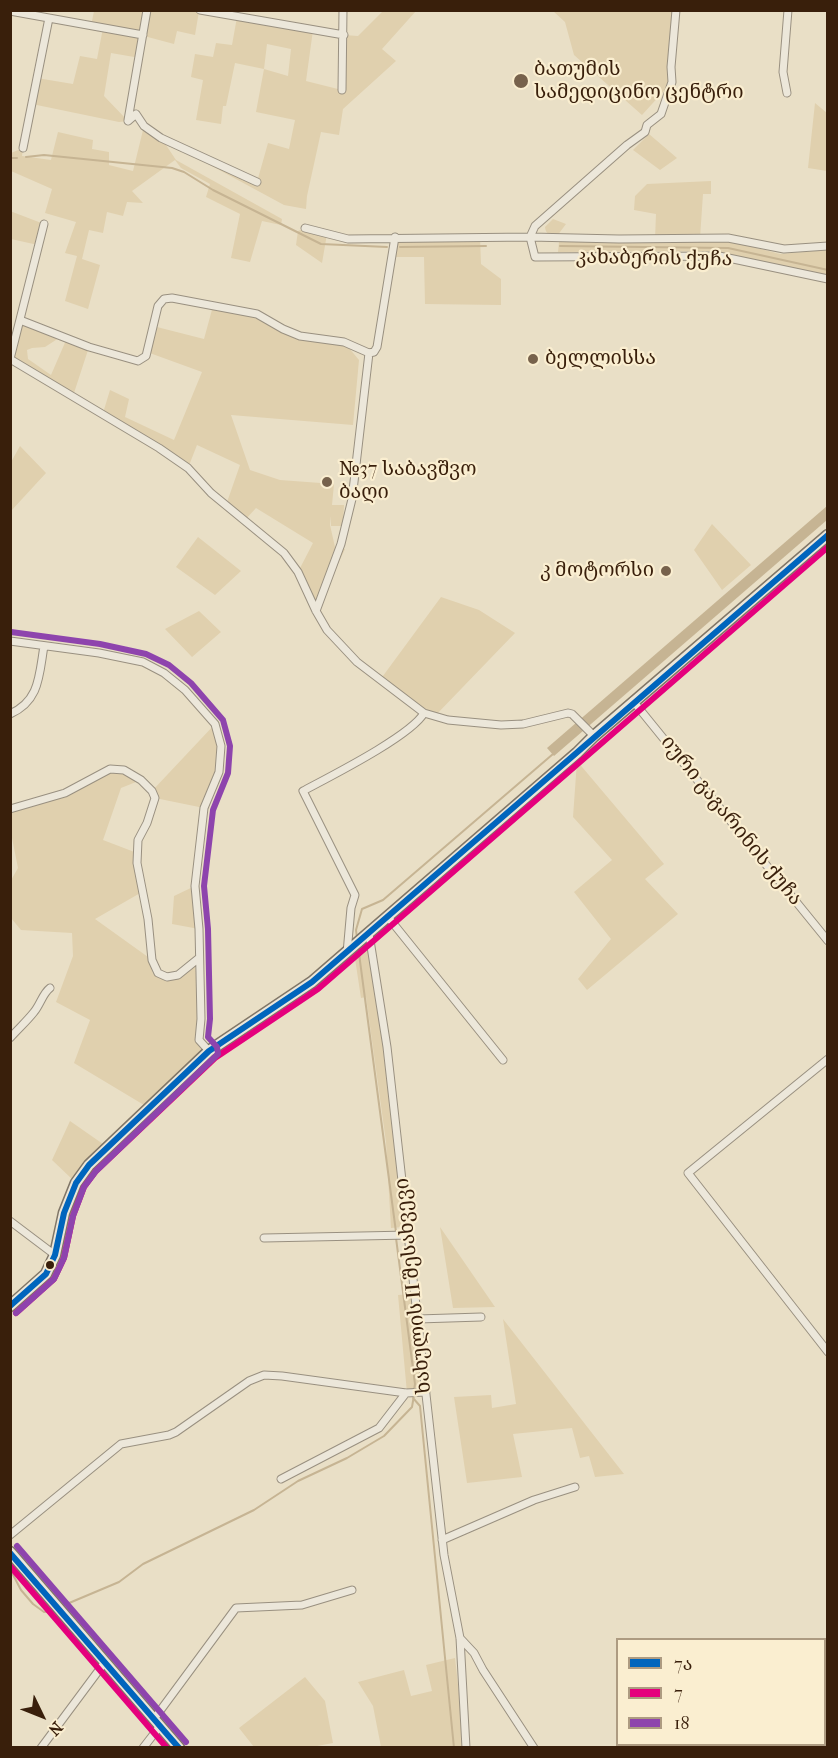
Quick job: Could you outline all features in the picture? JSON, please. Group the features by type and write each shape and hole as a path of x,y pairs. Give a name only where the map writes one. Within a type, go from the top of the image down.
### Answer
{"street":[{"path":"147,10 128,121 136,114 144,126 161,138 257,182"},
{"path":"200,10 344,35"},
{"path":"342,90 343,10"},
{"path":"305,228 348,239 530,237 535,226 627,145 645,132 647,125 661,114 672,82 671,67 676,10"},
{"path":"787,93 783,72 788,10"},
{"path":"10,11 143,35"},
{"path":"23,148 49,18"},
{"path":"44,224 11,359 169,454 188,468 211,493 284,553 298,572 327,630 357,662 424,713 466,723 501,725 523,724 568,713 594,736"},
{"path":"20,320 89,347 138,361 146,356 158,306 164,299 172,298 257,314 300,336 344,342 369,353 374,352 377,347 395,237"},
{"name":"კახაბერის ქუჩა","path":"828,246 784,249 728,238 530,237 535,256 719,256 828,279"},
{"path":"316,612 341,544 352,499 369,353"},
{"path":"10,1306 46,1274 55,1255 64,1213 76,1183 89,1166 209,1051 312,982 828,535"},
{"path":"10,641 99,653 143,662 164,673 185,690 215,724 221,746 219,772 204,808 195,886 199,929 201,1019 199,1040 209,1051"},
{"path":"10,714 22,709 32,698 38,681 44,646"},
{"name":"იური გაგარინის ქუჩა","path":"633,702 828,941"},
{"path":"349,951 351,908 355,895 303,791 402,733 424,713"},
{"path":"10,809 64,793 110,769 124,770 141,780 152,790 155,798 147,823 138,840 137,863 148,919 152,960 158,973 167,977 178,975 199,958"},
{"path":"388,917 503,1060"},
{"name":"ხახულის II შესახვევი","path":"367,935 387,1047 442,1540 460,1638 466,1748"},
{"path":"10,1038 33,1014 46,990 50,988"},
{"path":"828,1059 688,1173 828,1352"},
{"path":"10,1221 55,1255"},
{"path":"264,1238 409,1235"},
{"path":"418,1319 481,1317"},
{"path":"10,1535 121,1444 169,1436 249,1381 264,1375 406,1393 426,1392"},
{"path":"281,1479 379,1428 406,1393"},
{"path":"442,1540 534,1500 575,1487"},
{"path":"10,1552 179,1748"},
{"path":"142,1748 157,1722 236,1608 302,1605 352,1590"},
{"name":"ხახულის II შესახვევი","path":"460,1638 474,1653 534,1748"},
{"path":"41,1748 105,1662"}],"shaded area":[{"path":"94,11 199,11 195,35 177,31 174,44 144,36 140,58 111,53 104,96 128,121 119,122 32,104 37,78 73,84 80,56 97,59 103,28 91,26"},
{"path":"383,11 416,11 382,49 396,61 343,109 339,135 321,132 306,209 284,205 162,139 176,160 282,219 281,225 262,221 250,262 231,258 240,214 206,197 210,184 181,168 175,160 132,191 143,203 127,202 123,216 107,212 103,233 89,230 82,259 100,265 88,309 65,301 77,256 65,253 76,222 45,213 52,189 11,171 11,153 23,148 22,156 51,160 58,132 93,140 92,149 109,152 109,165 133,171 144,126 161,138 257,182 268,143 289,149 295,120 256,112 264,69 235,63 226,106 223,106 221,124 196,120 203,80 191,77 195,54 213,57 216,43 232,45 237,17 313,30 306,81 342,90 344,35 358,36","holes":["267,44 291,49 288,76 264,69"]},
{"path":"553,11 676,11 672,82 642,115 574,55 565,22"},
{"path":"815,103 827,113 827,171 808,168"},
{"path":"649,134 677,158 660,170 633,150"},
{"path":"711,181 711,194 703,194 700,238 655,239 656,214 634,210 635,196 647,184"},
{"path":"10,211 44,224 38,245 11,239"},
{"path":"553,219 566,224 557,236 546,232 545,227"},
{"path":"305,228 327,234 322,263 296,245 298,231"},
{"path":"395,237 480,237 481,264 501,279 501,305 425,304 424,257 392,257"},
{"path":"730,241 780,254 827,250 827,276 715,251 558,252 559,242"},
{"path":"213,306 257,314 283,329 344,342 359,360 353,425 231,415 250,470 280,480 334,484 332,505 344,505 343,526 331,526 331,516 330,525 335,547 345,549 316,611 298,572 313,543 256,508 245,520 226,505 240,465 197,445 188,468 103,413 110,390 129,399 125,417 174,440 202,372 147,352 153,326 204,339"},
{"path":"20,320 62,336 45,347 27,350 28,359 51,375 67,338 89,347 73,396 11,359"},
{"path":"20,446 46,473 11,511 11,462"},
{"path":"827,506 827,520 554,756 547,748"},
{"path":"712,524 751,565 722,590 694,550"},
{"path":"198,537 241,571 215,595 176,567"},
{"path":"441,597 479,610 515,633 435,716 380,680"},
{"path":"199,611 221,632 192,657 165,629"},
{"path":"215,724 220,749 219,767 204,808 155,798 152,791"},
{"path":"577,761 664,864 645,879 678,914 587,990 578,979 611,939 574,892 612,860 573,817"},
{"path":"110,769 124,770 141,780 121,788 103,840 137,853 142,892 95,919 148,957 153,974 166,981 182,976 195,964 198,1003 197,1042 202,1051 144,1105 74,1063 90,1020 56,1002 73,956 72,933 21,930 11,918 10,882 18,868 11,833 11,809 65,793"},
{"path":"195,886 199,929 172,924 174,896"},
{"path":"367,943 387,1048 404,1227 391,1228 386,1142 366,997 361,998 354,952"},
{"path":"70,1121 103,1144 73,1180 52,1160"},
{"path":"440,1227 495,1307 453,1308"},
{"path":"415,1294 426,1392 407,1393 398,1295"},
{"path":"503,1319 624,1474 595,1477 589,1456 580,1458 572,1428 513,1434 522,1477 467,1483 454,1397 491,1395 492,1408 516,1404"},
{"path":"455,1658 465,1747 381,1747 373,1706 358,1682 404,1670 411,1696 432,1691 426,1665"},
{"path":"305,1677 325,1701 333,1743 312,1747 254,1747 239,1728"}],"waterway":[{"path":"26,157 44,155 172,168 184,172 213,190 321,244 387,247"},
{"path":"10,158 17,158"},
{"path":"400,247 486,246"},
{"path":"560,246 728,248 828,270"},
{"path":"357,938 356,930 362,909 383,900 553,754"},
{"path":"358,946 396,1232"},
{"path":"396,1238 414,1390"},
{"path":"62,1606 119,1582 143,1564 254,1510 298,1481 347,1458 384,1436 412,1407 414,1395"},
{"path":"413,1398 420,1406 454,1748"},
{"path":"10,1569 21,1590 33,1604 44,1612 55,1611"}],"transit line":[{"name":"7ა","path":"10,1306 46,1274 55,1255 64,1213 76,1183 89,1165 209,1051 312,982 828,535"},
{"name":"7","path":"16,1313 54,1279 64,1258 73,1216 84,1187 96,1171 215,1058 318,989 828,547"},
{"name":"18","path":"11,632 100,644 146,654 169,665 191,683 223,720 230,746 228,773 213,810 204,886 208,929 210,1019 208,1037 217,1047 218,1054 96,1171 84,1187 73,1216 64,1258 54,1279 16,1313"},
{"name":"18","path":"17,1546 186,1742"},
{"name":"7ა","path":"10,1553 179,1748"},
{"name":"7","path":"10,1566 167,1748"}],"place":[{"name":"ბათუმის სამედიცინო ცენტრი","path":"521,81"},
{"name":"ბელლისსა","path":"533,359"},
{"name":"№37 საბავშვო ბაღი","path":"327,482"},
{"name":"კ მოტორსი","path":"666,571"}]}
